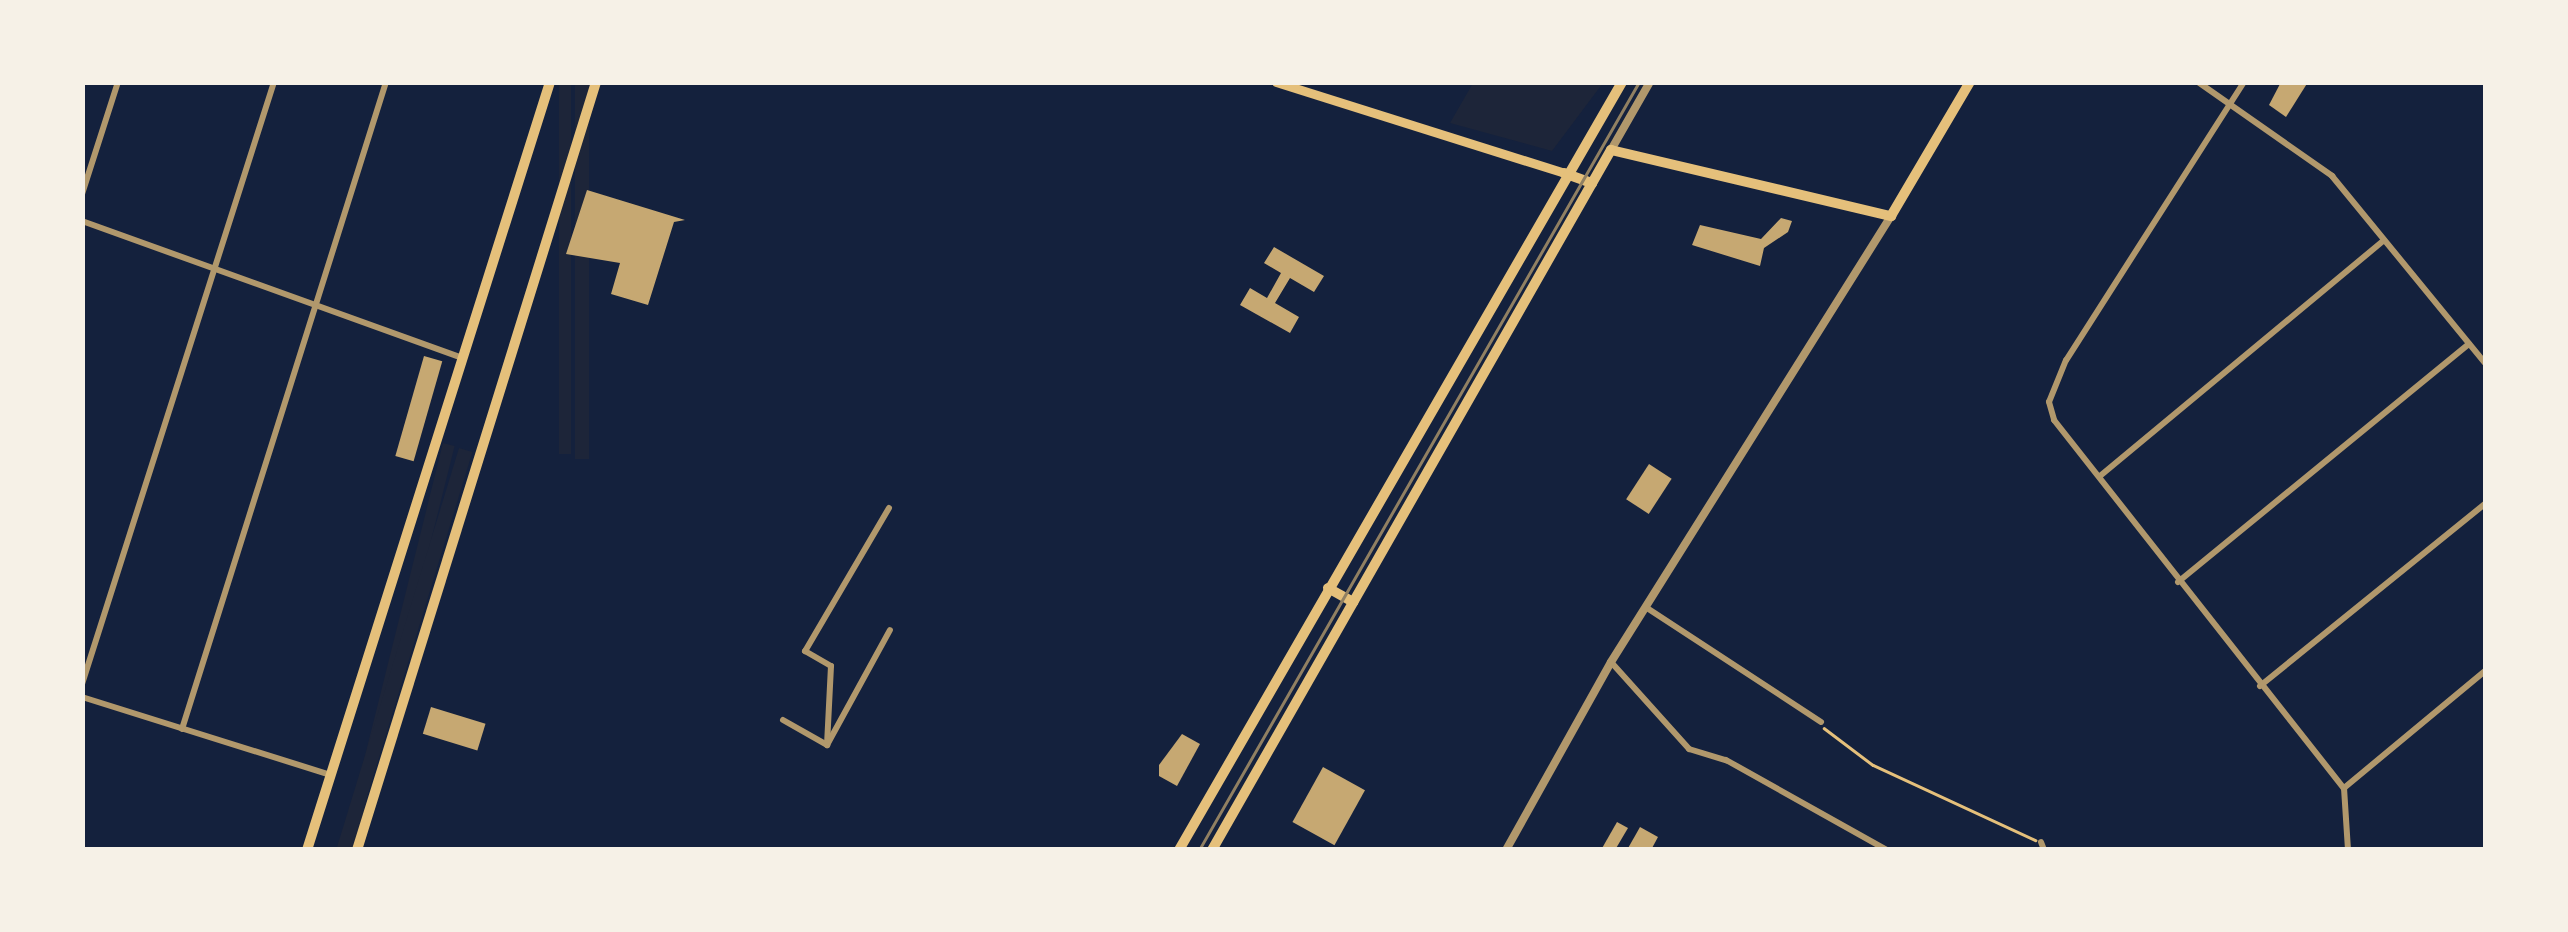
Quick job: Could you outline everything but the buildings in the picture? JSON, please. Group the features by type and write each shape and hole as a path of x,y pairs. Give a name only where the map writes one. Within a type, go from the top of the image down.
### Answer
{"main road":[{"path":"307,850 550,82"},
{"path":"357,850 596,82"},
{"path":"1276,82 1592,183"},
{"path":"1179,850 1564,174 1622,82"},
{"path":"1212,850 1611,150 1891,216 1970,82"},
{"path":"1328,588 1353,602"}],"street":[{"path":"82,194 118,82"},
{"path":"82,684 274,82"},
{"path":"182,729 386,82"},
{"path":"1611,150 1650,82"},
{"path":"2198,82 2308,153 2486,364"},
{"path":"2244,82 2054,383 2054,420 2344,788 2348,850"},
{"path":"1506,850 1611,662 1891,216"},
{"path":"82,221 314,311 462,358"},
{"path":"2100,476 2384,240"},
{"path":"2178,582 2470,344"},
{"path":"2260,686 2486,503"},
{"path":"827,745 831,666 805,651 888,508"},
{"path":"1646,608 1821,722"},
{"path":"827,745 890,630"},
{"path":"1611,662 1688,750 1726,760 1887,850"},
{"path":"2344,788 2486,670"},
{"path":"82,696 332,775"},
{"path":"783,720 827,745"}],"path":[{"path":"1821,722 1831,741 1873,765 2042,846"}],"shaded area":[{"path":"1473,82 1603,83 1552,151 1450,123"},
{"path":"559,83 571,83 571,454 559,454"},
{"path":"575,83 589,83 589,459 575,459"},
{"path":"443,443 455,446 354,850 342,850"},
{"path":"459,448 472,452 351,850 336,850"}],"tram line":[{"path":"1199,850 1639,82"}]}
